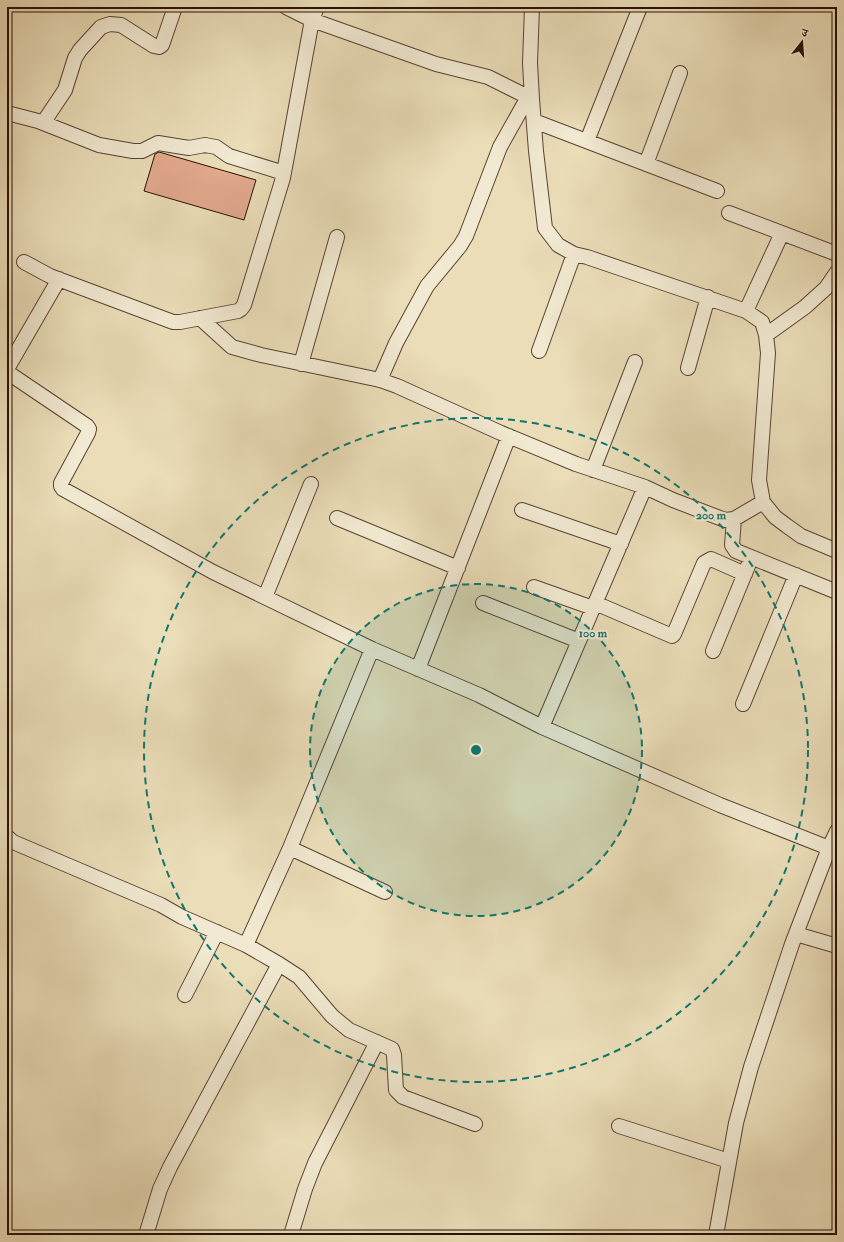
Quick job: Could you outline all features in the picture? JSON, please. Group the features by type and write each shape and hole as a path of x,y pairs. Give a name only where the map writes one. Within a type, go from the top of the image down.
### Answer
{"street":[{"path":"43,123 65,90 80,50 101,27 110,24 121,25 159,48 162,45 175,7"},
{"path":"286,7 314,14 436,64 488,77 530,98"},
{"path":"532,7 530,98 534,120 545,228 558,244 574,254 708,297 746,311 762,322 766,335 768,353 759,480 763,502 775,517 801,536 837,551"},
{"path":"587,141 640,7"},
{"path":"24,262 59,279 172,322 180,322 242,309 284,173 314,14"},
{"path":"646,164 680,73"},
{"path":"380,380 396,343 427,286 460,246 466,236 500,147 530,98"},
{"path":"7,113 43,123 99,145 133,151 142,151 158,143 189,148 205,145 216,148 229,156 284,173"},
{"path":"534,120 717,191"},
{"path":"729,213 837,254"},
{"path":"746,311 782,233"},
{"path":"301,364 337,237"},
{"path":"539,351 574,254"},
{"path":"766,335 805,307 826,288 837,272"},
{"path":"59,279 7,371 87,426 89,429 61,483 63,489 213,572 372,649 479,695 542,727 720,805 829,848"},
{"path":"688,368 708,297"},
{"path":"200,318 232,347 301,364 380,380 576,464 645,487 673,500 724,520 734,519 763,502"},
{"path":"593,470 635,362"},
{"path":"418,669 509,436"},
{"path":"265,597 310,484"},
{"path":"542,727 645,487"},
{"path":"522,510 621,544"},
{"path":"337,518 458,568"},
{"path":"734,519 732,545 736,551 837,592"},
{"path":"713,651 752,557"},
{"path":"534,587 594,605 672,636 706,560 711,559 745,574"},
{"path":"743,704 796,575"},
{"path":"483,603 579,641"},
{"path":"246,945 290,848 372,649"},
{"path":"716,1235 736,1123 751,1067 796,934 837,830"},
{"path":"7,837 14,842 154,902 182,917 246,945 279,964 300,978 332,1016 349,1030 392,1049 394,1055 396,1090 403,1097 475,1124"},
{"path":"290,848 385,892"},
{"path":"185,994 217,932"},
{"path":"796,934 837,946"},
{"path":"146,1235 160,1189 170,1167 279,964"},
{"path":"291,1235 305,1189 316,1163 377,1042"},
{"path":"619,1126 729,1161"}],"building":[{"path":"159,152 256,180 244,220 144,191 155,154"}]}
